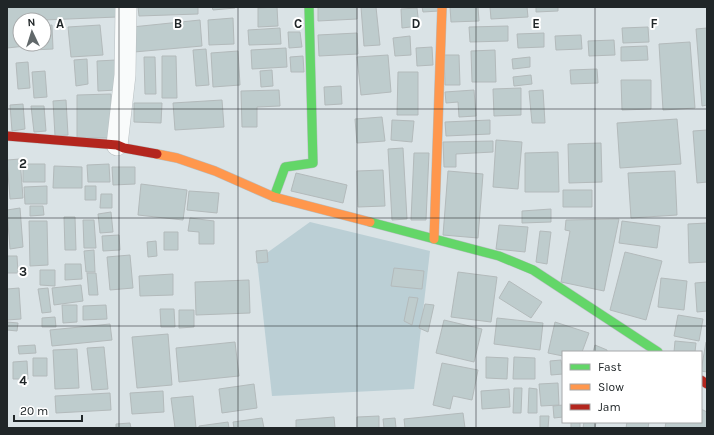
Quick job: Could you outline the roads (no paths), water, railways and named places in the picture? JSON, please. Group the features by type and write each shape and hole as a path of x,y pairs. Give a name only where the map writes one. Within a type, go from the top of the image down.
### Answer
{"street":[{"path":"117,145 125,75 126,7"},
{"path":"274,198 285,167 314,163 309,7"},
{"path":"434,239 442,7"},
{"path":"7,136 117,145 124,148 177,158 207,168 274,198 499,256 533,270 656,351"}]}
